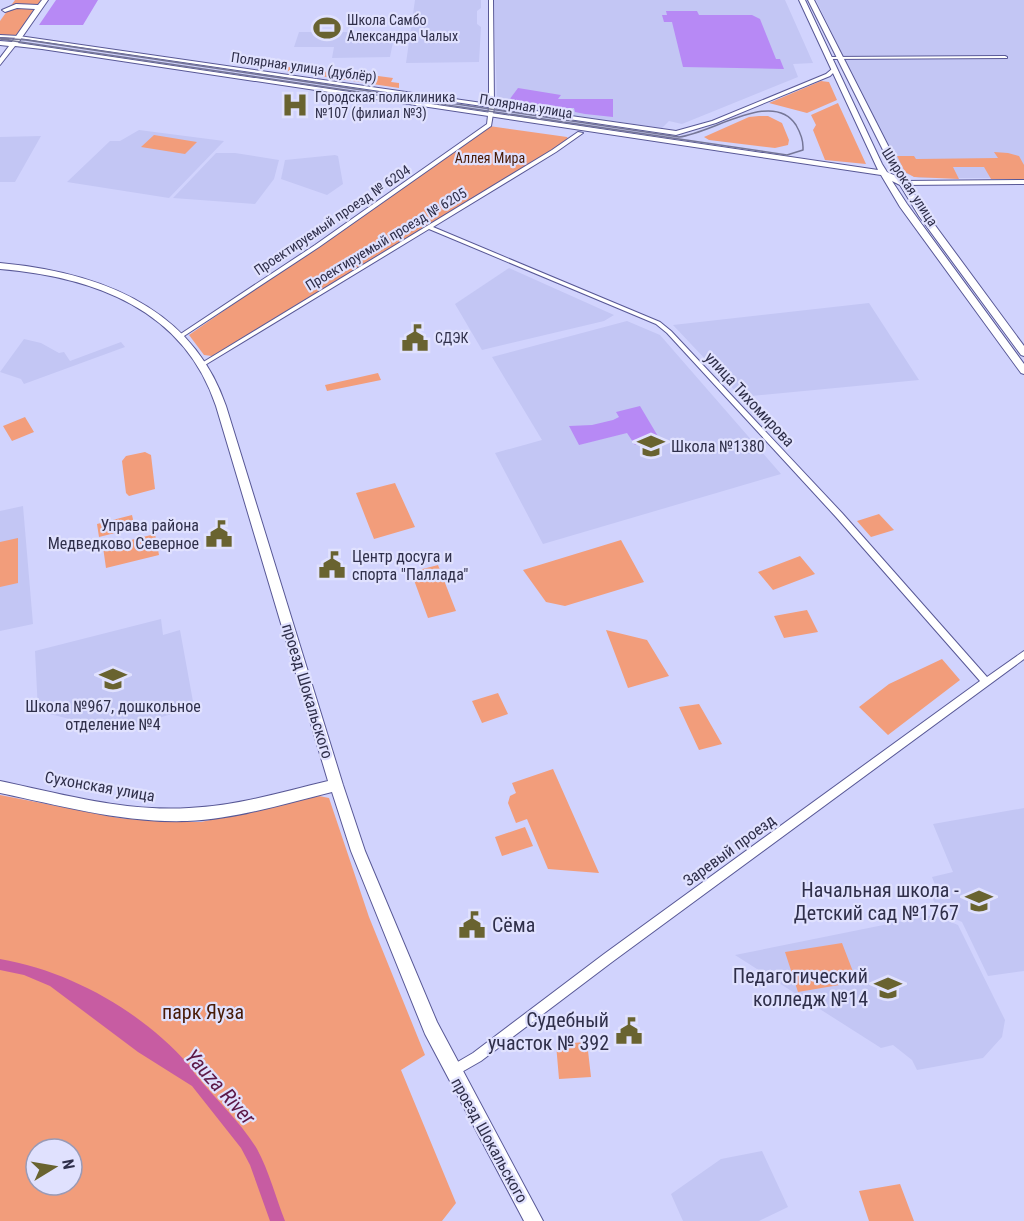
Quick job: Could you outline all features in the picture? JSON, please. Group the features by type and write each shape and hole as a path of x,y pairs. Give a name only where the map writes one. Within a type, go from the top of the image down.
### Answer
{"main road":[{"path":"0,17 12,0 17,4 37,4 44,1"},
{"name":"Широкая улица","path":"802,0 885,177 1024,371"},
{"name":"Широкая улица","path":"811,0 903,183 922,214 1024,353"},
{"path":"0,63 44,1"},
{"path":"5,10 16,6 36,6 39,9"},
{"name":"Полярная улица","path":"0,43 17,40 491,114 580,133 885,177"},
{"name":"Полярная улица","path":"0,51 47,52 630,132 885,177 903,183"},
{"name":"проезд Шокальского","path":"0,266 43,270 96,286 146,309 181,336 203,364 230,434 358,851 430,1028 534,1221"},
{"name":"Сухонская улица","path":"0,787 120,811 167,815 213,813 336,785"}],"street":[{"path":"491,0 491,114"},
{"path":"0,36 17,40"},
{"path":"828,58 1005,57"},
{"path":"630,132 676,134 714,122 818,80 834,70"},
{"path":"818,80 837,82 842,89"},
{"name":"Проектируемый проезд № 6204","path":"181,336 462,145 489,125 491,114"},
{"name":"Проектируемый проезд № 6205","path":"203,364 580,133"},
{"name":"Полярная улица","path":"903,183 1024,182"},
{"name":"улица Тихомирова","path":"428,227 658,323 669,332 839,515 986,681"},
{"name":"Заревый проезд","path":"453,1072 477,1057 608,958 1024,654"}],"shaded area":[{"path":"415,0 481,0 481,8 477,11 477,24 481,27 479,62 406,63"},
{"path":"494,0 785,0 813,63 793,64 798,77 682,124 669,121 662,128 497,105"},
{"path":"816,0 1024,0 1024,178 919,178 904,173 898,168"},
{"path":"299,32 395,32 390,57 332,58 334,47 294,47"},
{"path":"139,130 224,141 169,198 67,182 110,141 120,141"},
{"path":"41,136 15,182 0,182 0,137"},
{"path":"216,153 235,153 279,160 274,179 255,204 173,198"},
{"path":"338,156 343,184 327,195 281,179 285,160"},
{"path":"509,268 614,315 604,321 482,350 455,304"},
{"path":"869,303 919,380 741,397 673,325"},
{"path":"627,321 660,335 781,474 543,544 495,453 542,440 492,357"},
{"path":"24,339 41,343 59,353 64,352 70,361 121,342 125,347 24,384 21,379 0,372"},
{"path":"23,506 33,624 0,631 0,511"},
{"name":"Школа №967, дошкольное отделение №4","path":"161,619 163,635 180,630 194,707 117,731 38,711 35,651"},
{"name":"Начальная школа - Детский сад №1767","path":"1024,808 1024,971 988,976 962,922 939,912 928,889 936,887 932,877 953,872 933,824"},
{"name":"Педагогический колледж №14","path":"933,915 958,925 1005,1020 1002,1037 983,1058 917,1070 912,1060 893,1045 881,1048 735,955"},
{"path":"0,959 52,973 103,996 149,1027 169,1045 236,1120 257,1149 285,1221 270,1221 250,1165 241,1148 192,1086 138,1052 50,986 24,975 0,970"},
{"path":"762,1151 788,1207 759,1221 683,1221 671,1194 721,1159"}],"green space":[{"path":"15,0 41,0 17,35 0,36 0,21"},
{"path":"281,66 355,77 356,73 393,78 391,82 399,83 399,88 280,70"},
{"path":"821,81 829,82 837,100 807,113 769,103"},
{"path":"838,103 866,164 825,160 813,130 816,125 811,115"},
{"path":"768,116 782,123 789,140 788,145 775,148 709,140 704,137 749,117"},
{"name":"Аллея Мира","path":"489,126 567,137 569,140 212,356 204,355 189,335"},
{"path":"154,135 197,142 185,154 141,147"},
{"path":"994,152 1019,156 1024,165 1024,179 991,179 984,167 953,167 959,179 914,177 905,172 897,156 914,156 916,159 998,158"},
{"path":"378,373 381,380 327,391 325,385"},
{"path":"25,417 34,432 12,441 3,426"},
{"path":"145,452 151,455 155,489 129,496 126,493 122,461 126,456"},
{"path":"395,483 415,527 374,539 356,493"},
{"path":"879,514 894,530 871,537 857,521"},
{"path":"132,515 135,528 99,537 97,524"},
{"path":"155,534 159,555 106,568 103,547"},
{"path":"18,538 18,583 0,587 0,542"},
{"path":"621,540 644,582 565,606 546,602 523,570"},
{"path":"800,556 815,574 773,590 758,572"},
{"path":"438,565 456,611 428,618 411,572"},
{"path":"807,610 818,632 784,638 774,616"},
{"path":"606,630 647,640 669,676 628,688"},
{"path":"942,659 960,680 888,735 859,707 889,684"},
{"path":"498,693 508,714 482,723 472,701"},
{"path":"699,704 722,744 699,750 679,707"},
{"path":"553,769 599,873 548,869 527,819 516,823 508,803 510,796 516,793 512,783"},
{"name":"парк Яуза","path":"0,795 119,818 168,822 201,822 319,796 329,798 369,917 425,1055 401,1070 456,1203 442,1221 0,1221"},
{"path":"525,827 533,846 502,856 495,837"},
{"path":"842,943 857,982 798,992 785,952"},
{"path":"587,1042 591,1077 559,1079 556,1044"},
{"path":"900,1184 914,1221 869,1221 859,1191"}],"building":[{"path":"56,0 98,0 83,25 39,25"},
{"path":"666,11 697,11 699,15 752,15 760,19 776,59 780,59 784,69 683,67 672,22 664,22 662,15 667,15"},
{"path":"518,88 561,95 558,99 613,99 613,117 575,112 574,108 554,108 509,100"},
{"path":"640,406 659,438 635,445 627,433 579,445 569,426 592,425 613,420 619,417 616,412"}],"tram line":[{"path":"0,38 679,137 742,116 773,111 786,115 796,125 802,138 803,150 787,155 0,39"}],"place":[{"name":"Школа Самбо Александра Чалых","path":"327,28"},
{"name":"Городская поликлиника №107 (филиал №3)","path":"295,105"},
{"name":"СДЭК","path":"415,338"},
{"name":"Школа №1380","path":"651,446"},
{"name":"Управа района Медведково Северное","path":"219,534"},
{"name":"Центр досуга и спорта \"Паллада\"","path":"332,565"},
{"name":"Школа №967, дошкольное отделение №4","path":"113,679"},
{"name":"Начальная школа - Детский сад №1767","path":"979,901"},
{"name":"Сёма","path":"472,925"},
{"name":"Педагогический колледж №14","path":"888,988"},
{"name":"Судебный участок № 392","path":"629,1031"}],"water label":[{"name":"Yauza River","path":"220,1087"}]}
